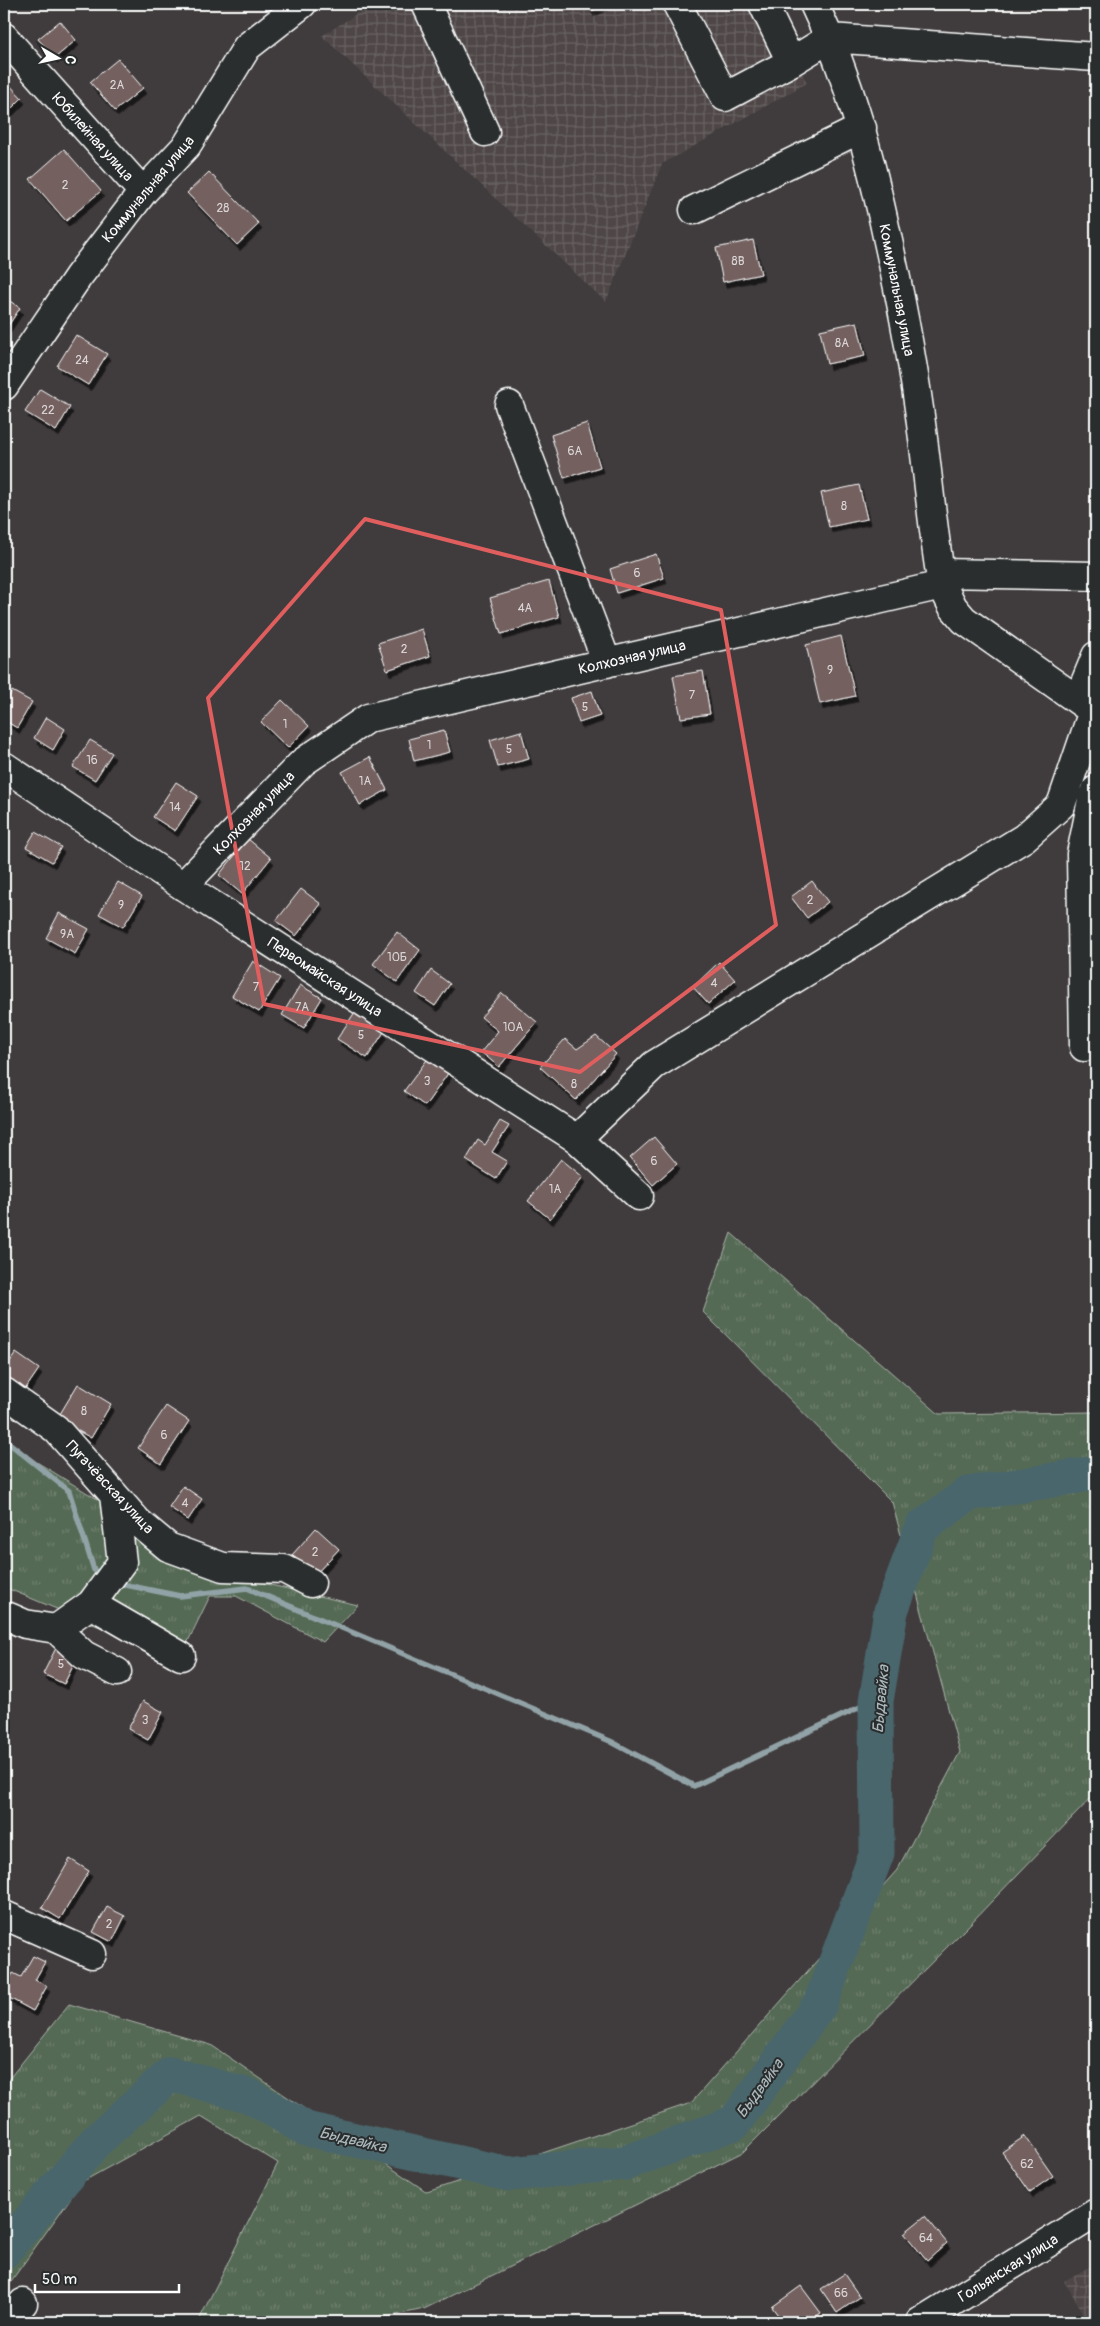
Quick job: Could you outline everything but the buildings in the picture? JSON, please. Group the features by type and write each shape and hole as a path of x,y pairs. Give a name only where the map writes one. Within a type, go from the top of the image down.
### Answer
{"street":[{"name":"Коммунальная улица","path":"4,386 78,277 142,192 187,146 247,47 302,4"},
{"path":"426,4 485,132"},
{"path":"677,4 725,97 791,62 830,38 1096,56"},
{"path":"763,4 791,62"},
{"name":"Коммунальная улица","path":"814,4 830,38 862,128 903,308 922,429 941,579"},
{"name":"Юбилейная улица","path":"4,37 142,192"},
{"path":"694,210 862,128"},
{"path":"509,405 607,663"},
{"name":"Колхозная улица","path":"183,886 303,762 368,718 607,663 941,579 1096,576"},
{"path":"941,579 953,607 964,620 1089,708"},
{"path":"577,1138 654,1065 1024,838 1061,805 1089,708 1096,656"},
{"name":"Первомайская улица","path":"4,766 183,886 577,1138 639,1196"},
{"path":"1084,1047 1081,854 1092,800 1096,790"},
{"name":"Пугачёвская улица","path":"4,1392 56,1429 138,1522 168,1547 223,1567 284,1569 311,1583"},
{"path":"56,1629 103,1587 122,1562 114,1495"},
{"path":"103,1587 181,1656"},
{"path":"9,1617 26,1624 56,1629 84,1655 117,1672"},
{"path":"4,1915 92,1954"},
{"name":"Гольянская улица","path":"920,2322 1096,2214"}],"highlighted area":[{"path":"365,519 721,610 776,925 580,1072 264,1004 208,698"}],"shaded area":[{"path":"372,4 767,4 807,83 662,164 606,302 322,36"},
{"path":"1096,2263 1096,2322 1089,2322 1064,2281"}],"green space":[{"path":"731,1233 939,1414 1096,1412 1096,1793 967,1927 743,2152 424,2309 364,2322 198,2322 278,2163 201,2116 82,2182 4,2291 4,2085 69,2004 211,2045 427,2192 691,2103 897,1870 960,1752 892,1502 703,1312"},
{"path":"4,1442 218,1573 358,1605 323,1642 236,1596 210,1596 179,1660 4,1587"}],"waterway":[{"path":"4,1439 69,1491 94,1570 104,1576"},
{"name":"Быдвайка","path":"4,2251 95,2142 171,2074 250,2096 306,2129 509,2174 625,2163 734,2123 820,2004 877,1853 876,1701 891,1611 922,1527 968,1494 1096,1473"},
{"path":"116,1583 180,1596 247,1588 610,1741 694,1786 877,1699"}]}
